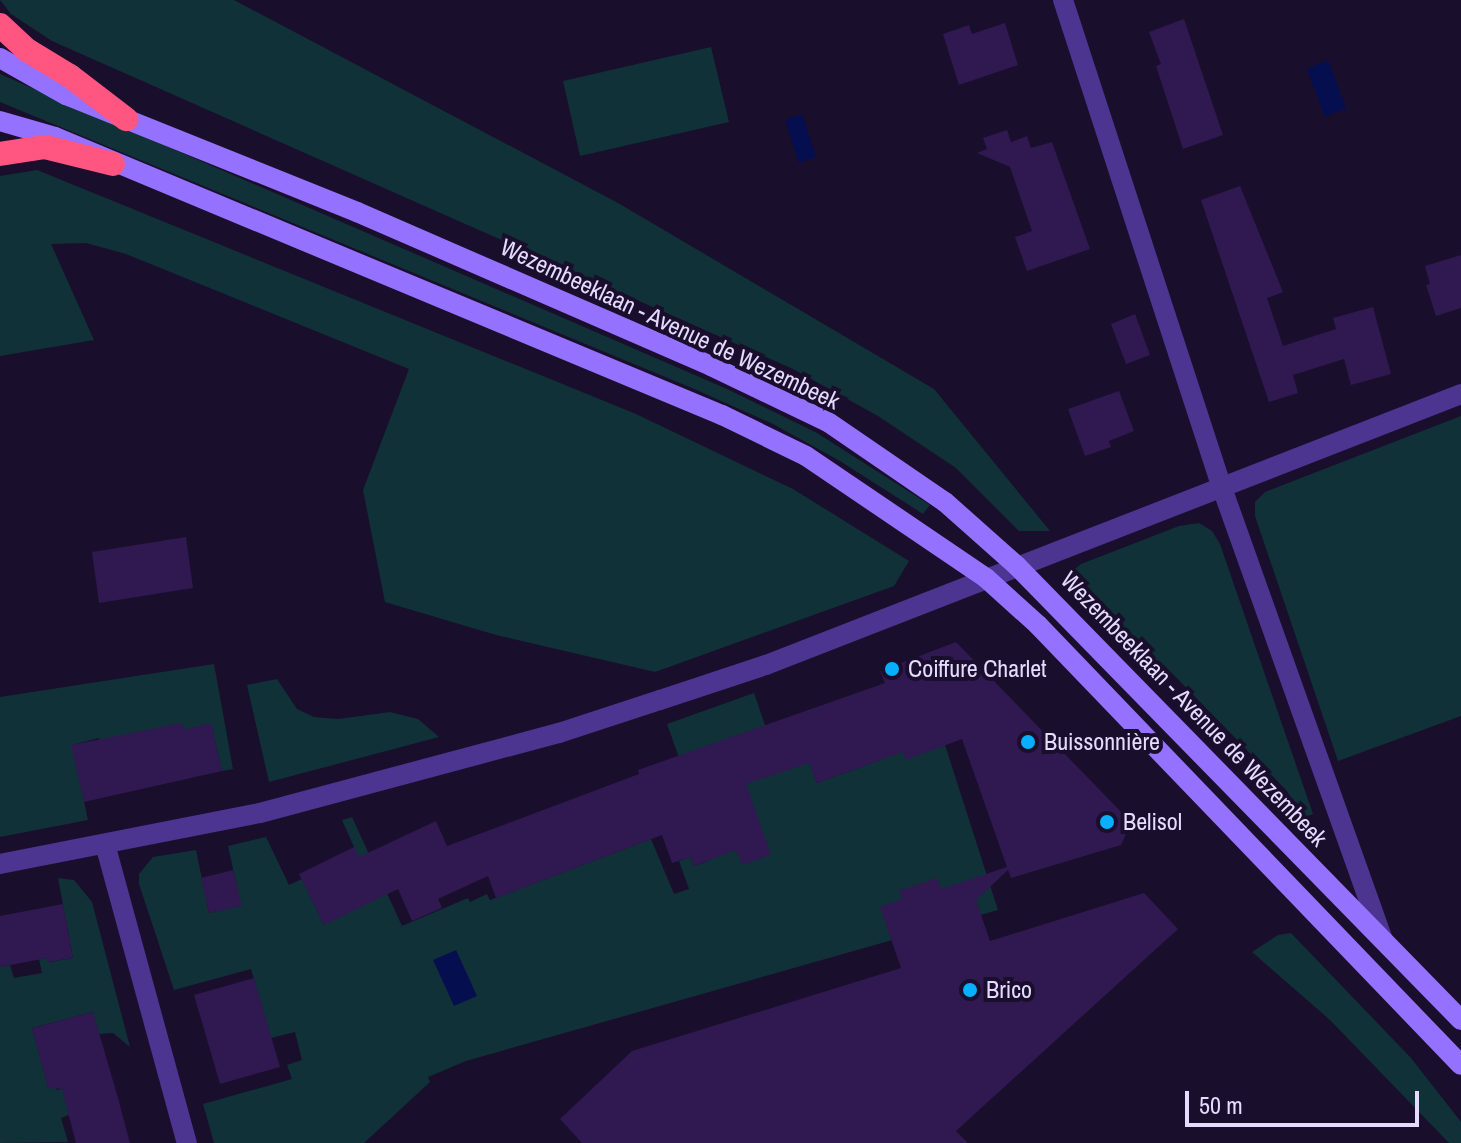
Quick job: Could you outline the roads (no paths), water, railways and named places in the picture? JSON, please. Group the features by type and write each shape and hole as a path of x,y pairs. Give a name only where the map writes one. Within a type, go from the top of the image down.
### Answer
{"highway":[{"path":"0,25 27,50 70,76 126,119"},
{"path":"0,154 45,147 113,164"}],"main road":[{"name":"Wezembeeklaan - Avenue de Wezembeek","path":"0,58 66,95 357,212 828,422 945,502 1017,566 1461,1020"},
{"path":"0,121 55,137 113,164 770,437 806,456 986,578 1038,625 1461,1065"}],"street":[{"path":"1063,0 1221,485 1383,939"},
{"path":"0,864 260,813 559,733 766,665 1221,485 1461,394"},
{"path":"105,844 187,1143"}],"place":[{"name":"Coiffure Charlet","path":"892,669"},
{"name":"Buissonnière","path":"1028,742"},
{"name":"Belisol","path":"1107,822"},
{"name":"Brico","path":"970,990"}]}
